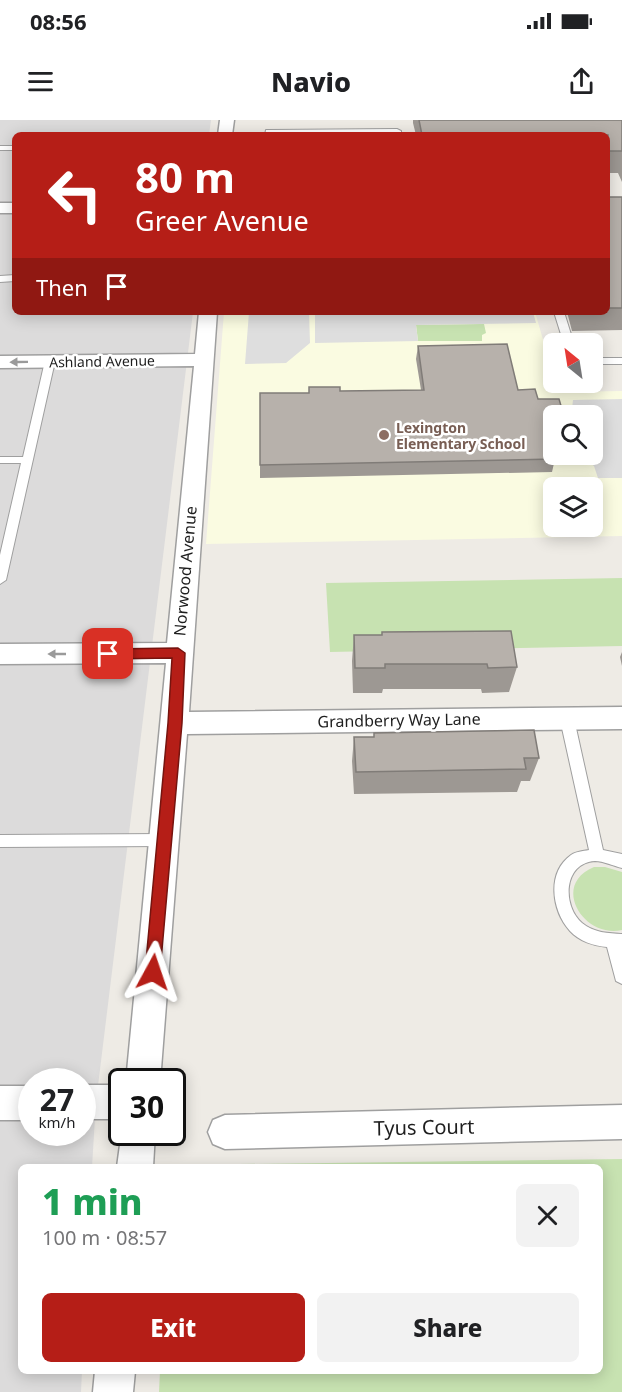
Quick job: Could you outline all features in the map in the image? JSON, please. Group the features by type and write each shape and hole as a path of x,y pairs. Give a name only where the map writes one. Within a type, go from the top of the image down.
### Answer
{"street":[{"name":"Norwood Avenue","path":"143,1068 175,723 178,653 208,315"},
{"name":"Ashland Avenue","path":"0,362 203,360"},
{"path":"0,654 178,653"},
{"name":"Grandberry Way Lane","path":"175,723 622,718"},
{"path":"0,1103 18,1102"},
{"name":"Tyus Court","path":"225,1132 622,1122"},
{"path":"135,1164 137,1146"},
{"path":"113,1392 115,1374"}],"lane":[{"path":"269,132 397,132"},
{"path":"560,315 566,333"},
{"path":"0,580 50,361"},
{"path":"603,362 622,361"},
{"path":"0,460 27,459"},
{"path":"567,719 597,855"},
{"path":"0,841 164,840"},
{"path":"622,861 597,855 584,857 571,864 562,875 559,889 561,904 569,919 581,931 597,939 618,942 622,976"}],"shaded area":[{"path":"0,120 211,120 209,132 12,132 12,315 193,315 96,1102 96,1068 18,1068 18,1146 93,1146 92,1164 18,1164 18,1374 82,1374 81,1392 0,1392"},
{"name":"Lexington Elementary School","path":"224,315 536,315 543,340 543,393 622,391 622,536 603,536 603,477 543,477 543,537 570,537 206,544"},
{"path":"249,315 309,315 310,343 286,363 245,364"},
{"path":"315,315 534,315 536,323 416,325 418,341 315,343"},
{"path":"622,399 622,478 598,477 593,465 603,465 603,405 572,405 573,400"}],"green space":[{"path":"484,324 486,333 482,335 482,341 418,341 416,325"},
{"path":"622,578 622,646 330,652 326,583"},
{"path":"594,867 605,867 622,872 622,930 608,931 595,926 577,909 574,886 581,875"},
{"path":"622,1159 622,1392 159,1392 160,1374 603,1374 603,1164 246,1164"}],"building":[{"path":"419,120 622,120 622,151 610,151 610,132 421,132"},
{"path":"610,197 622,197 622,308 610,308"},
{"name":"Lexington Elementary School","path":"507,344 518,390 535,389 538,399 559,399 561,405 543,405 543,459 260,465 260,393 309,393 309,387 340,387 340,391 424,390 418,346"},
{"path":"511,631 517,667 488,668 487,664 385,664 385,668 355,668 354,635 382,635 382,632"},
{"path":"534,730 539,758 524,758 526,769 356,772 354,737 374,737 374,733"}],"place":[{"name":"Lexington Elementary School","path":"384,435"}],"route":[{"path":"108,654 178,653 175,723 153,972"}]}
